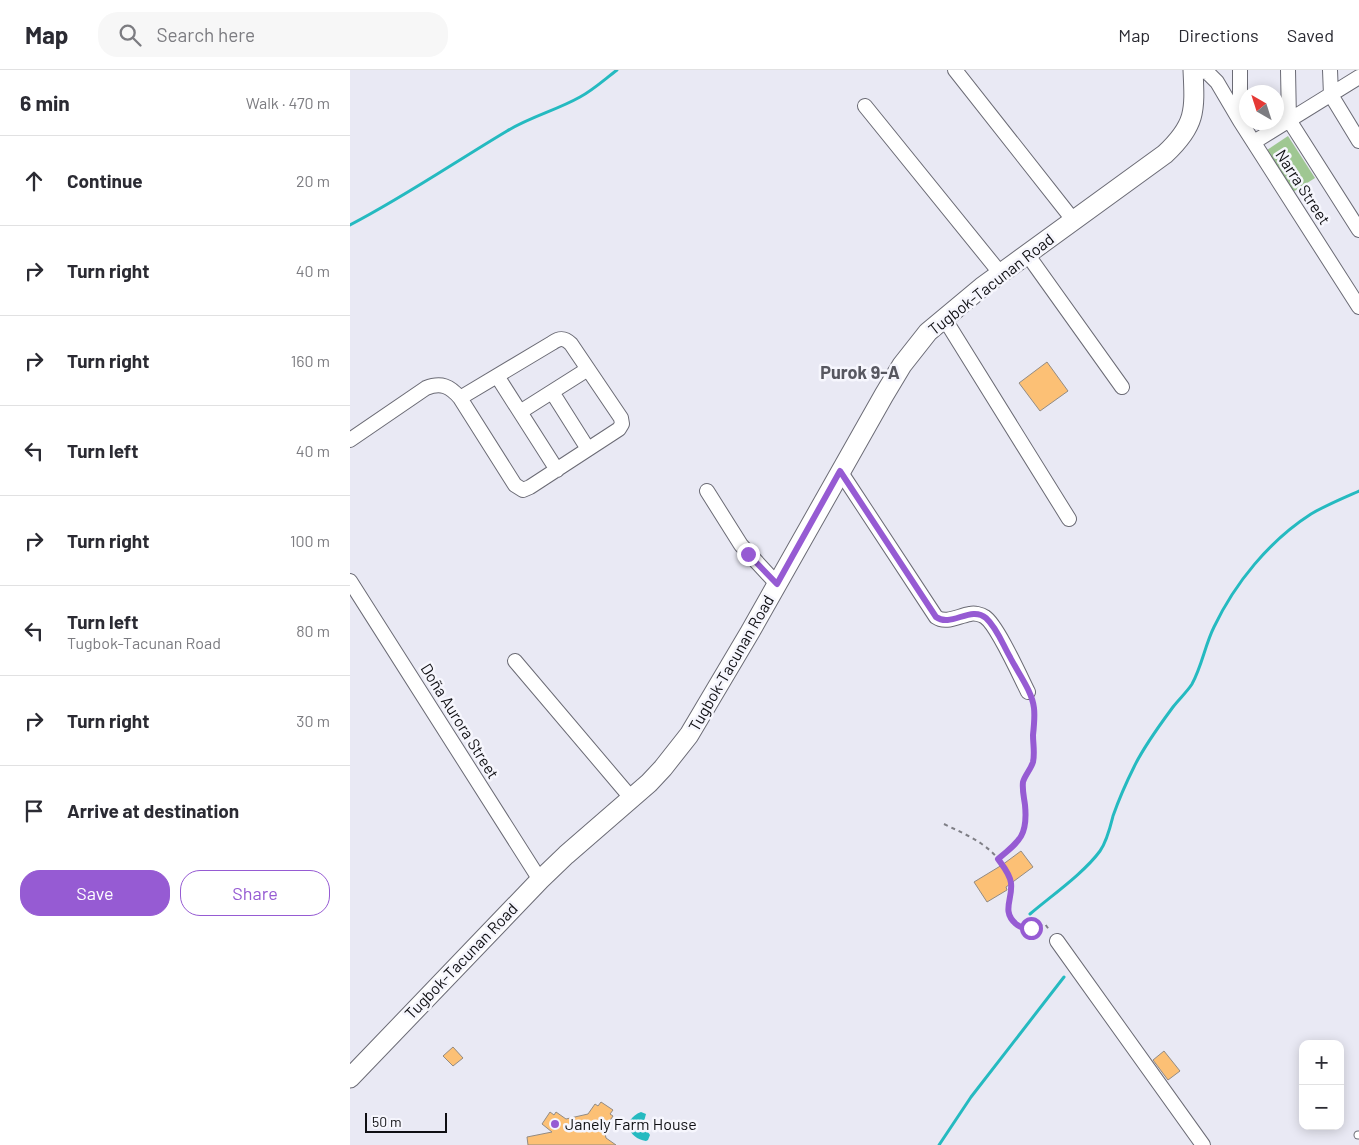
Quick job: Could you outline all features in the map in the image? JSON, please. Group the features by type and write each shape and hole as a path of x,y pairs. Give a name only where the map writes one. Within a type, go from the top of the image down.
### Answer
{"street":[{"path":"955,70 1074,221"},
{"path":"1240,70 1240,85"},
{"path":"1288,70 1290,120 1359,230"},
{"path":"1330,70 1331,95 1359,141"},
{"name":"Tugbok-Tacunan Road","path":"350,1078 540,880 566,855 632,799 664,768 689,735 902,365 928,332 944,318 1027,254 1165,154 1184,135 1191,120 1194,103 1193,71"},
{"name":"Narra Street","path":"1193,71 1207,72 1212,76 1222,89 1239,119"},
{"path":"1254,142 1359,78"},
{"path":"865,106 1001,274"},
{"name":"Narra Street","path":"1246,130 1359,307"},
{"path":"1027,254 1122,387"},
{"path":"944,318 1069,520"},
{"path":"350,440 426,388 442,385 455,392 460,398 515,485 523,490 557,470 618,429 622,424 621,418 571,344 567,340 562,339 557,339 460,398"},
{"path":"520,412 588,370"},
{"path":"497,376 557,470"},
{"path":"552,392 588,449"},
{"path":"840,471 936,617 941,620 972,614 986,617 997,633 1028,692"},
{"path":"707,491 741,545 777,584"},
{"name":"Doña Aurora Street","path":"350,581 540,880"},
{"path":"515,662 632,799"},
{"path":"1057,940 1203,1145"}],"path":[{"path":"998,859 1014,846 1025,829 1023,783 1033,761 1034,718 1034,709 1028,692"},
{"path":"944,824 986,846 998,859 1011,882 1008,910 1015,923 1025,928 1045,924"}],"green space":[{"path":"1288,136 1315,178 1293,192 1267,150"}],"water":[{"path":"641,1112 646,1114 643,1125 650,1135 646,1141 631,1133 629,1128 631,1119"}],"building":[{"path":"1047,362 1068,391 1040,411 1019,383"},
{"path":"1021,851 1033,867 1006,887 1007,890 987,902 974,882"},
{"path":"453,1047 463,1058 453,1066 443,1056"},
{"path":"1164,1051 1180,1071 1168,1080 1153,1060"},
{"name":"Janely Farm House","path":"601,1102 613,1110 610,1114 613,1116 604,1129 606,1138 616,1145 528,1145 527,1137 552,1132 542,1124 550,1112 554,1115 556,1112 566,1119 588,1114 595,1104 598,1106"}],"waterway":[{"path":"350,225 410,191 516,126 585,94 617,70"},
{"path":"1030,914 1076,876 1100,851 1120,797 1138,759 1162,721 1192,684 1214,627 1243,579 1267,550 1296,525 1311,514 1359,491"},
{"path":"939,1145 971,1097 1064,977"}],"place":[{"name":"Janely Farm House","path":"555,1124"}],"district":[{"name":"Purok 9-A","path":"860,373"}],"route":[{"path":"748,554 777,584 840,471 936,617 941,620 948,620 972,614 986,617 997,633 1028,692 1034,709 1033,761 1023,783 1025,829 1014,846 998,859 1011,882 1008,901 1010,916 1020,926 1031,928"}]}
